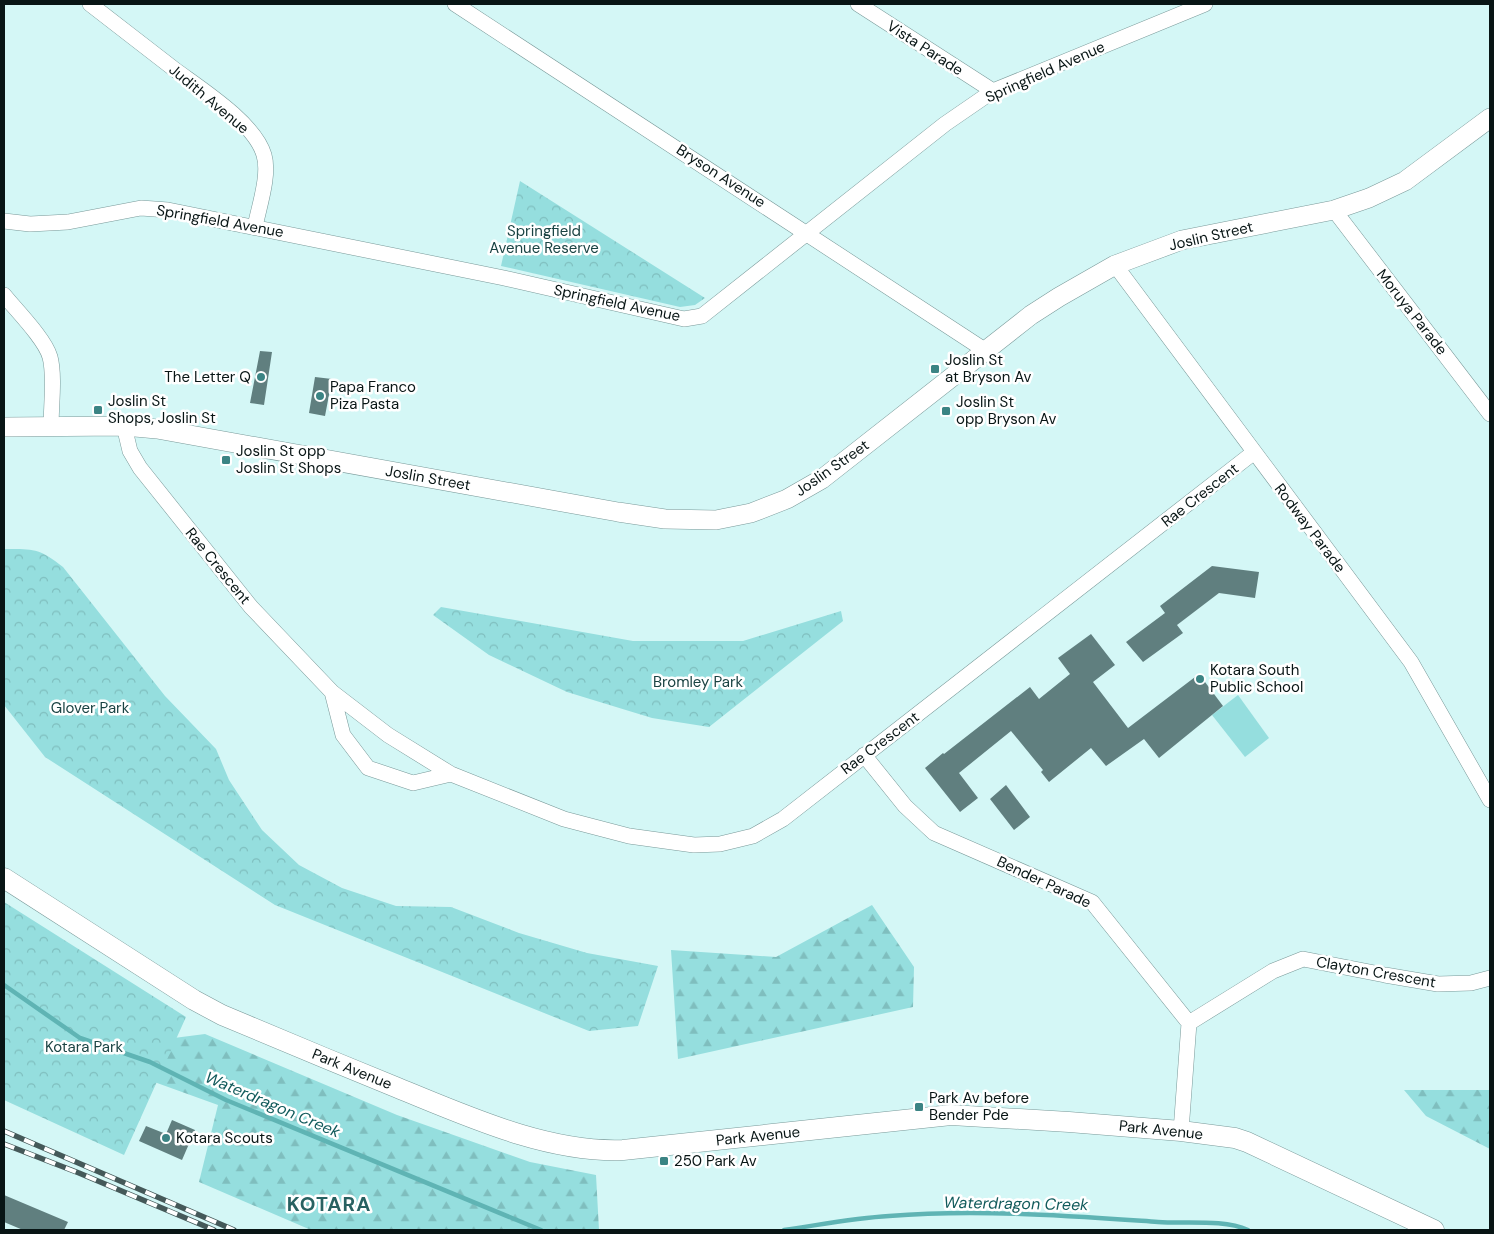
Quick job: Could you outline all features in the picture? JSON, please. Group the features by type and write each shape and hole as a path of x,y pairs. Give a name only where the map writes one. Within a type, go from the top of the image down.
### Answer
{"main road":[{"name":"Park Avenue","path":"4,878 194,1000 222,1015 435,1103 527,1137 598,1150 623,1150 952,1115 1181,1131 1235,1138 1247,1142 1434,1230"}],"street":[{"name":"Judith Avenue","path":"90,4 228,111 255,137 265,157 266,173 254,227"},
{"name":"Bryson Avenue","path":"455,4 986,350"},
{"name":"Vista Parade","path":"858,4 993,91"},
{"name":"Springfield Avenue","path":"4,221 30,224 68,222 141,208 168,210 504,278 684,319 702,316 945,124 993,91 1205,4"},
{"name":"Joslin Street","path":"4,427 124,426 157,429 618,512 665,519 716,520 751,512 787,499 822,479 1031,315 1115,265 1182,240 1334,210 1369,198 1405,181 1490,118"},
{"name":"Moruya Parade","path":"1334,210 1490,414"},
{"name":"Rodway Parade","path":"1115,265 1253,453 1411,662 1490,800"},
{"path":"4,295 43,343 50,356 52,370 52,427"},
{"name":"Rae Crescent","path":"124,426 130,451 140,468 251,607 332,692 388,735 451,774 564,820 629,836 694,845 720,844 752,836 783,819 1253,453"},
{"name":"Rae Crescent","path":"332,692 343,736 368,768 413,783 451,774"},
{"name":"Bender Parade","path":"864,755 905,806 934,832 1092,902 1189,1023"},
{"name":"Clayton Crescent","path":"1189,1023 1272,971 1303,959 1385,976 1438,984 1471,983 1490,978"},
{"path":"1181,1131 1189,1023"}],"green space":[{"name":"Springfield Avenue Reserve","path":"520,181 705,298 695,305 680,307 501,266"},
{"name":"Glover Park","path":"4,549 36,551 48,556 63,567 165,696 216,749 229,780 262,830 299,865 342,888 396,906 451,907 519,933 587,953 658,966 638,1026 589,1031 275,905 45,757 4,705"},
{"name":"Bromley Park","path":"441,607 633,641 743,641 841,611 843,621 709,727 652,718 567,692 489,655 433,615"},
{"path":"1238,695 1269,738 1245,757 1212,715"},
{"name":"Kotara Park","path":"4,902 186,1017 124,1155 4,1100"},
{"path":"872,905 914,967 913,1007 678,1059 671,950 776,957"},
{"path":"205,1034 397,1115 530,1162 596,1175 599,1230 311,1230 199,1182 218,1105 146,1079 135,1043"},
{"path":"1404,1090 1490,1090 1490,1149 1426,1116"}],"building":[{"name":"The Letter Q","path":"260,351 272,352 264,405 250,403"},
{"name":"Papa Franco Piza Pasta","path":"315,377 332,379 325,416 309,413"},
{"path":"1212,566 1259,572 1255,598 1219,593 1177,625 1183,633 1143,662 1126,642 1165,613 1160,606"},
{"path":"1091,634 1115,665 1093,682 1128,728 1199,674 1223,706 1159,758 1144,739 1106,766 1091,748 1049,782 1041,772 1043,770 1011,731 959,773 978,798 960,812 925,768 1030,687 1039,699 1070,674 1058,658"},
{"path":"1006,785 1030,817 1014,830 990,799"},
{"name":"Kotara Scouts","path":"172,1120 195,1130 182,1160 139,1141 146,1126 166,1134"},
{"path":"4,1195 68,1222 64,1230 23,1230 4,1222"}],"waterway":[{"name":"Waterdragon Creek","path":"4,985 80,1038 150,1062 226,1100 541,1230"},
{"name":"Waterdragon Creek","path":"784,1230 876,1217 956,1213 1024,1214 1158,1222 1216,1223 1248,1230"}],"railway":[{"path":"4,1131 234,1230"},
{"path":"4,1144 79,1173 214,1230"}],"place":[{"name":"Joslin St at Bryson Av","path":"935,369"},
{"name":"The Letter Q","path":"261,377"},
{"name":"Papa Franco Piza Pasta","path":"320,396"},
{"name":"Joslin St Shops, Joslin St","path":"98,410"},
{"name":"Joslin St opp Bryson Av","path":"946,411"},
{"name":"Joslin St opp Joslin St Shops","path":"226,460"},
{"name":"Kotara South Public School","path":"1200,679"},
{"name":"Park Av before Bender Pde","path":"919,1107"},
{"name":"Kotara Scouts","path":"166,1138"},
{"name":"250 Park Av","path":"664,1161"}],"district":[{"name":"KOTARA","path":"329,1204"}]}
